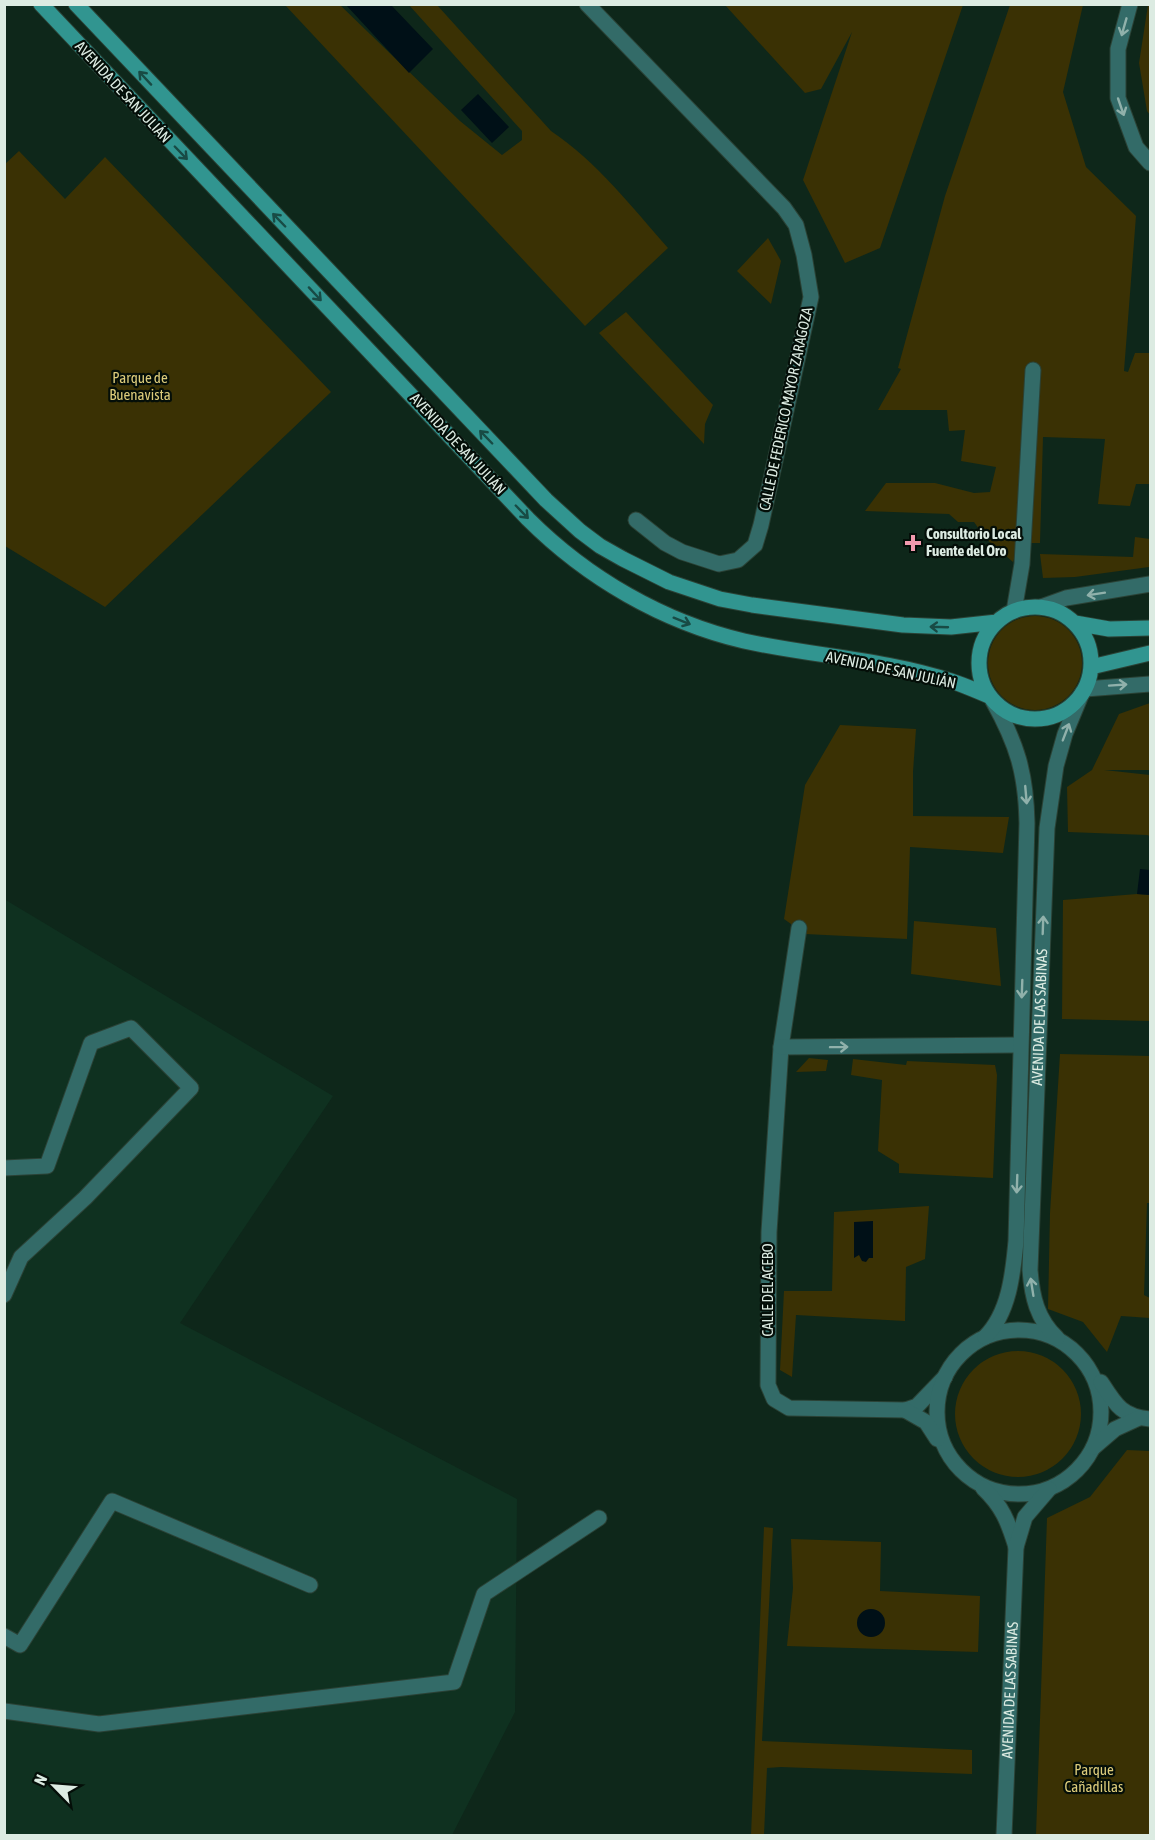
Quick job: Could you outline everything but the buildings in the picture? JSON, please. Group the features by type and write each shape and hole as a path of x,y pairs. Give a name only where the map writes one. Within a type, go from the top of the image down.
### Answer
{"main road":[{"name":"AVENIDA DE SAN JULIÁN","path":"41,4 528,519 584,567 643,604 681,621 717,633 746,641 894,667 932,676 991,698"},
{"name":"AVENIDA DE SAN JULIÁN","path":"75,4 546,500 600,546 669,582 720,599 916,626 951,627 997,622"},
{"path":"1027,607 1041,607 1057,611 1075,623 1087,641 1091,668 1084,691 1075,703 1055,716 1030,719 1007,712 991,698 981,678 979,657 985,638 997,622 1014,611 1027,607"},
{"path":"1075,623 1109,629 1150,628"},
{"path":"1091,668 1150,653"}],"street":[{"name":"CALLE DE FEDERICO MAYOR ZARAGOZA","path":"587,4 784,208 796,225 811,297 755,545 738,560 719,564 673,548 636,520"},
{"path":"1131,4 1118,49 1118,98 1136,147 1150,163"},
{"path":"1014,611 1022,564 1033,370"},
{"path":"1041,607 1066,598 1150,584"},
{"path":"1084,691 1150,684"},
{"name":"AVENIDA DE LAS SABINAS","path":"1057,1338 1042,1322 1034,1302 1030,1270 1046,838 1056,766 1065,734 1084,691"},
{"name":"AVENIDA DE LAS SABINAS","path":"985,1337 999,1319 1007,1295 1013,1270 1016,1241 1027,798 1017,749 991,698"},
{"name":"CALLE DEL ACEBO","path":"799,928 781,1047 769,1232 768,1385 774,1399 789,1408 905,1410"},
{"path":"4,1168 47,1166 91,1043 131,1028 191,1088 85,1198 21,1257 4,1295"},
{"path":"781,1047 1020,1045"},
{"path":"905,1410 917,1406 945,1377 957,1358 974,1343 1017,1327 1045,1333 1068,1345 1087,1364 1116,1405 1128,1414 1145,1419"},
{"path":"1087,1364 1101,1402 1100,1427 1092,1450"},
{"path":"945,1377 937,1411 945,1448"},
{"path":"905,1410 926,1422 960,1468 979,1484 1003,1493 1016,1494 1038,1492 1069,1477 1100,1441 1115,1429 1145,1419"},
{"name":"AVENIDA DE LAS SABINAS","path":"979,1484 993,1496 1009,1521 1016,1546"},
{"name":"AVENIDA DE LAS SABINAS","path":"1004,1836 1016,1546 1024,1517 1049,1488"},
{"path":"4,1636 20,1645 112,1501 310,1585"},
{"path":"4,1711 99,1724 454,1682 484,1594 599,1518"}],"shaded area":[{"path":"346,5 391,5 433,49 409,73"},
{"path":"478,94 509,127 492,143 461,110"},
{"path":"1140,869 1150,870 1150,895 1137,894"},
{"path":"4,899 333,1096 180,1323 517,1499 515,1712 452,1835 5,1835"},
{"path":"873,1221 873,1258 869,1258 866,1262 862,1261 859,1255 854,1258 854,1222"},
{"path":"871,1609 881,1613 885,1623 881,1633 871,1637 861,1633 857,1623 861,1613"}],"green space":[{"path":"285,5 340,5 460,121 502,155 522,140 522,131 409,5 437,5 551,131 599,171 668,248 585,326"},
{"path":"725,5 963,5 880,248 845,263 803,180 852,32 821,89 805,93"},
{"path":"1010,5 1083,5 1063,92 1086,167 1136,216 1124,371 1128,372 1135,353 1150,353 1150,484 1136,484 1130,506 1098,504 1105,439 1043,437 1040,543 1019,543 1013,562 986,539 974,522 958,522 949,514 865,511 886,483 935,483 974,493 990,492 996,467 961,461 965,430 949,431 947,410 878,410 901,369 898,368 945,196"},
{"path":"1148,5 1150,5 1150,115 1147,111 1139,63"},
{"name":"Parque de Buenavista","path":"19,151 65,199 105,157 331,392 105,607 5,546 4,165"},
{"path":"768,238 781,261 771,304 737,271"},
{"path":"626,312 713,405 705,424 704,444 599,333"},
{"path":"1135,537 1150,539 1149,567 1075,577 1043,578 1040,554 1133,557"},
{"path":"1035,616 1053,620 1068,630 1078,645 1082,663 1078,681 1068,696 1053,706 1035,710 1017,706 1002,696 992,681 988,663 992,645 1002,630 1017,620"},
{"path":"1150,703 1150,770 1104,770 1150,775 1150,836 1068,832 1067,787 1092,770 1119,714"},
{"path":"840,725 916,729 913,816 1009,817 1003,853 910,847 907,939 805,934 784,919 805,785"},
{"path":"1150,895 1150,1021 1062,1019 1063,900"},
{"path":"914,921 996,928 1001,986 911,974"},
{"path":"1060,1054 1150,1056 1150,1203 1147,1203 1144,1295 1150,1298 1150,1318 1121,1316 1107,1352 1083,1322 1048,1309 1050,1213"},
{"path":"809,1058 828,1060 826,1071 796,1072"},
{"path":"853,1059 906,1065 907,1061 995,1065 997,1075 993,1178 899,1173 899,1164 878,1151 882,1080 851,1075"},
{"path":"929,1206 925,1259 906,1267 905,1321 796,1315 792,1377 780,1370 784,1291 832,1291 834,1212"},
{"path":"1018,1351 1042,1356 1062,1370 1076,1390 1081,1414 1076,1438 1062,1458 1042,1472 1018,1477 994,1472 974,1458 960,1438 955,1414 960,1390 974,1370 994,1356"},
{"name":"Parque Cañadillas","path":"1127,1450 1150,1451 1150,1835 1036,1835 1047,1518 1090,1497"},
{"path":"764,1527 773,1528 762,1741 972,1750 972,1774 767,1768 764,1835 751,1835"},
{"path":"791,1539 881,1542 880,1591 980,1596 978,1652 787,1646 793,1588"}],"place":[{"name":"Consultorio Local Fuente del Oro","path":"913,543"}]}
